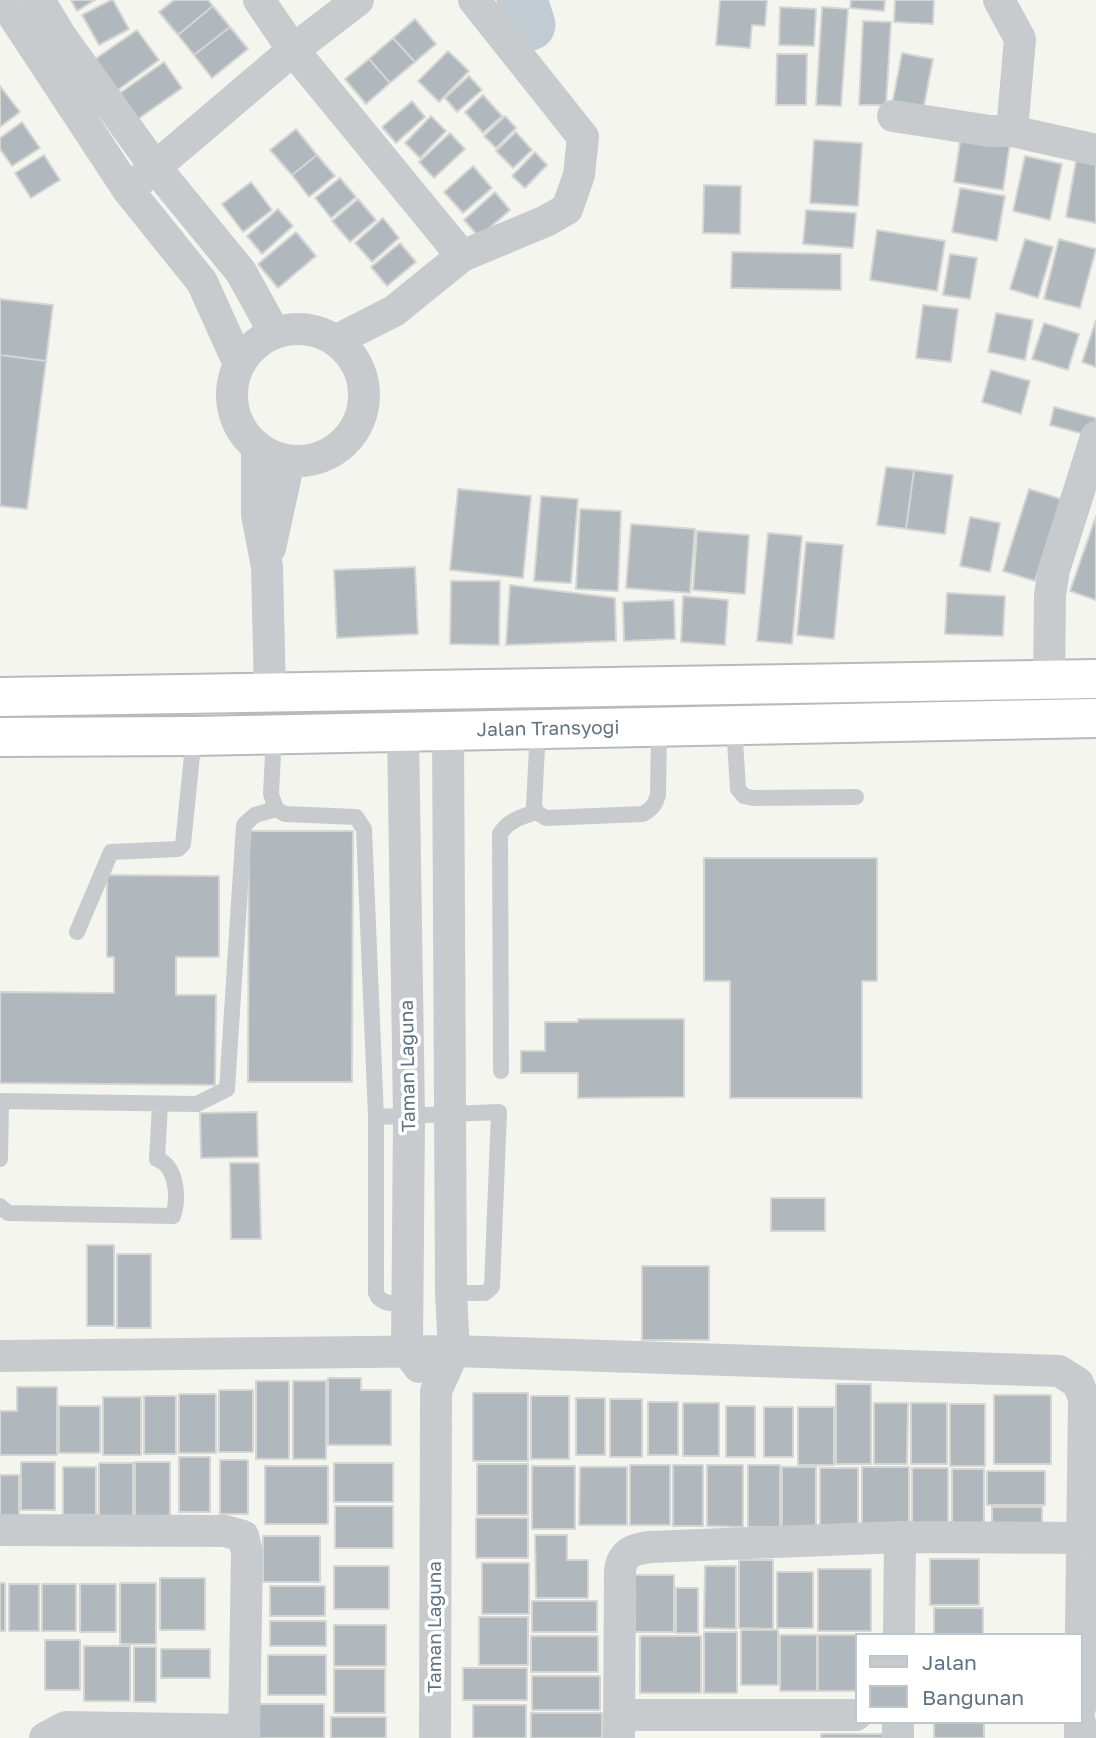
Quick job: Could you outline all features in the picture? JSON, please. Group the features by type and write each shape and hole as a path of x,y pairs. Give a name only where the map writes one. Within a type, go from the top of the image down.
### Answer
{"highway":[{"path":"0,697 1096,679"},
{"path":"614,727 615,686"},
{"name":"Jalan Transyogi","path":"0,737 194,736 1096,718"}],"street":[{"path":"4,0 128,190 202,282 239,364"},
{"path":"39,0 60,35 155,167 241,272 274,332"},
{"path":"259,0 293,50 462,257"},
{"path":"128,190 293,50 358,0"},
{"path":"337,340 394,311 462,257 546,221 567,209 575,189 583,137 474,0"},
{"path":"999,0 1020,39 1012,131"},
{"path":"893,116 990,131 1012,131 1096,150"},
{"path":"295,328 317,331 337,340 353,356 362,376 365,398 360,420 349,438 332,453 311,460 289,461 257,447 247,438 234,415 231,389 239,364 254,345 274,332 295,328"},
{"path":"1049,681 1050,595 1054,570 1096,437"},
{"path":"257,447 257,515 267,567 270,694"},
{"path":"267,567 289,461"},
{"name":"Taman Laguna","path":"435,1738 436,1391 454,1352 451,1293 448,731"},
{"name":"Taman Laguna","path":"403,732 409,1115 407,1351"},
{"path":"407,1351 436,1391"},
{"path":"0,1356 407,1351 1059,1371 1078,1383 1084,1398 1090,1538 1082,1674"},
{"path":"0,1530 225,1531 243,1536 247,1552 244,1734 66,1727 44,1738"},
{"path":"855,1715 727,1726 619,1726 622,1559 631,1551 650,1548 900,1537 1090,1538"},
{"path":"899,1633 900,1537"}],"lane":[{"path":"734,725 738,789 744,796 856,797"},
{"path":"538,729 534,805 536,812 546,818 642,814 650,809 656,804 657,795 659,726"},
{"path":"274,734 271,794 276,809 285,814 356,817 364,829 376,1116 376,1293 378,1299 384,1303 407,1303"},
{"path":"77,932 111,852 178,849 182,846 194,736"},
{"path":"0,1159 0,1101 197,1104 227,1089 244,825 256,815 276,809"},
{"path":"501,1071 500,834 513,820 536,812"},
{"path":"0,1206 8,1213 173,1216 175,1202 172,1171 166,1163 157,1159 160,1104"},
{"path":"376,1116 499,1112 492,1287 485,1293 451,1293"}],"building":[{"path":"71,0 95,0 77,11"},
{"path":"111,0 129,29 99,45 82,15"},
{"path":"174,0 208,0 213,6 178,35 159,12"},
{"path":"720,0 767,0 765,26 752,25 750,48 716,45"},
{"path":"851,0 885,0 884,11 850,8"},
{"path":"895,0 934,0 933,24 894,22"},
{"path":"213,6 230,27 194,55 178,35"},
{"path":"780,7 816,9 814,46 779,45"},
{"path":"822,7 848,9 841,106 816,105"},
{"path":"415,19 436,44 415,62 393,38"},
{"path":"863,21 891,22 886,105 859,105"},
{"path":"230,27 248,49 212,78 194,55"},
{"path":"137,30 159,60 111,95 88,64"},
{"path":"393,38 415,62 390,83 369,59"},
{"path":"448,51 469,71 439,102 418,81"},
{"path":"902,53 933,59 922,116 891,110"},
{"path":"777,54 807,54 806,105 776,105"},
{"path":"369,59 390,83 366,104 345,79"},
{"path":"164,62 182,88 128,126 110,100"},
{"path":"469,76 482,90 457,112 445,98"},
{"path":"0,86 20,112 0,127"},
{"path":"483,95 502,116 483,133 465,112"},
{"path":"412,101 425,117 396,143 382,127"},
{"path":"431,116 446,131 420,158 405,143"},
{"path":"505,116 516,128 496,148 484,136"},
{"path":"22,122 40,148 12,166 0,149 0,138"},
{"path":"296,129 317,155 292,175 270,150"},
{"path":"516,132 532,150 513,168 496,151"},
{"path":"450,133 465,149 434,178 419,162"},
{"path":"961,135 1010,143 1003,190 954,182"},
{"path":"814,140 862,143 858,206 810,203"},
{"path":"535,152 547,165 525,188 512,176"},
{"path":"44,155 60,180 31,198 15,173"},
{"path":"317,155 335,176 309,197 292,175"},
{"path":"1025,156 1062,164 1050,220 1013,211"},
{"path":"1076,161 1096,164 1096,223 1066,217"},
{"path":"473,166 492,188 463,213 444,192"},
{"path":"340,178 356,197 331,218 315,198"},
{"path":"251,182 272,210 243,232 222,204"},
{"path":"704,185 741,186 740,234 703,233"},
{"path":"960,188 1005,196 997,241 952,232"},
{"path":"495,192 510,210 479,237 464,220"},
{"path":"358,199 376,220 350,242 332,221"},
{"path":"278,209 293,226 262,254 247,236"},
{"path":"806,210 856,213 853,248 803,244"},
{"path":"383,218 399,238 372,262 355,243"},
{"path":"877,230 945,241 937,291 870,280"},
{"path":"296,232 316,256 278,288 258,264"},
{"path":"1025,239 1053,247 1038,298 1010,289"},
{"path":"1059,239 1096,249 1080,308 1044,299"},
{"path":"400,243 416,262 387,286 371,267"},
{"path":"732,252 841,254 841,290 731,288"},
{"path":"950,254 977,258 970,299 943,295"},
{"path":"0,299 53,305 46,361 0,355"},
{"path":"923,305 958,309 951,362 916,358"},
{"path":"996,313 1033,320 1025,360 988,352"},
{"path":"1096,320 1096,367 1082,362"},
{"path":"1044,323 1079,334 1068,370 1032,359"},
{"path":"0,355 46,361 27,509 0,506"},
{"path":"991,370 1030,381 1021,414 982,402"},
{"path":"1054,407 1096,418 1095,437 1050,425"},
{"path":"886,467 914,470 906,529 877,525"},
{"path":"914,470 953,475 945,534 906,529"},
{"path":"458,489 531,496 523,578 450,570"},
{"path":"1029,489 1061,499 1035,581 1003,571"},
{"path":"541,496 578,499 571,583 534,581"},
{"path":"580,509 621,511 618,591 576,589"},
{"path":"1096,516 1096,600 1070,591"},
{"path":"970,517 1000,523 990,572 960,566"},
{"path":"631,524 695,529 690,593 626,588"},
{"path":"697,531 749,535 745,594 693,590"},
{"path":"768,533 802,536 792,644 757,641"},
{"path":"806,542 843,545 834,639 797,635"},
{"path":"415,567 418,634 337,638 334,570"},
{"path":"451,581 500,581 499,645 450,644"},
{"path":"510,585 615,598 616,641 506,645"},
{"path":"947,593 1005,596 1003,636 945,634"},
{"path":"683,596 728,600 725,645 681,642"},
{"path":"674,600 675,639 624,641 623,602"},
{"path":"249,831 353,831 352,1082 248,1082"},
{"path":"704,858 877,858 877,981 862,981 862,1098 730,1098 730,981 704,981"},
{"path":"107,875 219,876 219,957 176,957 176,995 216,995 215,1085 0,1083 0,992 114,993 114,957 107,957"},
{"path":"578,1019 684,1019 684,1097 578,1098 578,1073 521,1073 521,1051 545,1051 545,1022 578,1022"},
{"path":"257,1112 258,1157 201,1158 200,1113"},
{"path":"230,1163 259,1163 261,1239 231,1239"},
{"path":"771,1198 825,1198 825,1231 771,1231"},
{"path":"87,1245 114,1245 114,1326 87,1326"},
{"path":"117,1254 151,1254 151,1328 117,1328"},
{"path":"642,1266 709,1266 709,1340 642,1340"},
{"path":"328,1378 361,1378 361,1390 391,1390 391,1445 328,1445"},
{"path":"256,1381 289,1381 289,1459 256,1459"},
{"path":"293,1381 326,1381 326,1459 293,1459"},
{"path":"836,1384 871,1384 871,1464 836,1464"},
{"path":"17,1387 57,1387 57,1455 0,1455 0,1411 17,1411"},
{"path":"219,1390 253,1390 253,1452 219,1452"},
{"path":"473,1393 528,1393 528,1461 473,1461"},
{"path":"179,1394 216,1394 216,1453 179,1453"},
{"path":"994,1395 1051,1395 1051,1464 994,1464"},
{"path":"144,1396 176,1396 176,1454 144,1454"},
{"path":"531,1396 569,1396 569,1459 531,1459"},
{"path":"103,1397 141,1397 141,1455 103,1455"},
{"path":"576,1398 605,1398 605,1455 576,1455"},
{"path":"610,1399 642,1399 642,1457 610,1457"},
{"path":"648,1402 678,1402 678,1455 648,1455"},
{"path":"683,1403 719,1403 719,1456 683,1456"},
{"path":"874,1403 908,1403 907,1464 874,1464"},
{"path":"911,1403 947,1403 947,1464 911,1464"},
{"path":"950,1404 985,1404 985,1466 950,1466"},
{"path":"59,1406 100,1406 100,1453 59,1453"},
{"path":"726,1406 755,1406 755,1457 726,1457"},
{"path":"764,1407 793,1407 793,1457 764,1457"},
{"path":"798,1407 834,1407 834,1465 798,1465"},
{"path":"179,1457 210,1457 210,1512 179,1512"},
{"path":"220,1460 248,1460 248,1514 220,1514"},
{"path":"21,1462 55,1462 55,1510 21,1510"},
{"path":"135,1462 170,1462 170,1520 135,1520"},
{"path":"99,1463 133,1463 133,1520 99,1520"},
{"path":"334,1463 393,1463 393,1502 334,1502"},
{"path":"477,1464 528,1464 528,1515 477,1515"},
{"path":"630,1465 670,1465 670,1525 630,1525"},
{"path":"673,1465 703,1465 703,1526 673,1526"},
{"path":"707,1465 743,1465 743,1527 707,1526"},
{"path":"748,1465 780,1465 780,1527 748,1527"},
{"path":"265,1466 328,1466 328,1524 265,1524"},
{"path":"532,1466 575,1466 575,1529 532,1529"},
{"path":"63,1467 96,1467 96,1515 63,1515"},
{"path":"580,1467 627,1467 627,1525 579,1525"},
{"path":"782,1467 816,1467 816,1527 782,1527"},
{"path":"862,1467 909,1467 909,1528 862,1527"},
{"path":"820,1468 858,1468 858,1528 820,1527"},
{"path":"912,1468 948,1468 948,1528 912,1528"},
{"path":"952,1469 984,1469 984,1530 952,1529"},
{"path":"987,1471 1045,1471 1045,1505 987,1505"},
{"path":"0,1475 19,1475 19,1518 0,1518"},
{"path":"335,1506 393,1506 393,1548 335,1548"},
{"path":"992,1507 1042,1507 1042,1534 992,1534"},
{"path":"476,1518 528,1518 528,1558 476,1558"},
{"path":"535,1535 567,1535 567,1560 588,1560 588,1598 536,1598"},
{"path":"263,1536 320,1536 320,1582 263,1582"},
{"path":"930,1559 979,1559 979,1605 930,1605"},
{"path":"739,1560 773,1560 773,1629 739,1628"},
{"path":"482,1563 529,1563 529,1614 482,1614"},
{"path":"334,1566 389,1566 389,1609 334,1609"},
{"path":"705,1566 736,1566 736,1629 704,1628"},
{"path":"818,1569 871,1569 871,1631 818,1631"},
{"path":"777,1572 813,1572 813,1628 777,1628"},
{"path":"635,1575 674,1575 674,1632 635,1632"},
{"path":"160,1578 205,1578 205,1630 160,1630"},
{"path":"0,1583 5,1583 5,1631 0,1631"},
{"path":"120,1583 156,1583 156,1644 120,1644"},
{"path":"9,1584 39,1584 39,1631 9,1631"},
{"path":"42,1584 76,1584 76,1631 42,1631"},
{"path":"80,1584 116,1584 116,1632 80,1632"},
{"path":"270,1586 325,1586 325,1616 270,1616"},
{"path":"676,1588 698,1588 698,1633 676,1633"},
{"path":"532,1601 597,1601 597,1632 532,1632"},
{"path":"934,1608 983,1608 983,1633 934,1633"},
{"path":"479,1617 528,1617 528,1665 479,1665"},
{"path":"270,1621 326,1621 326,1646 270,1646"},
{"path":"334,1625 386,1625 386,1666 334,1666"},
{"path":"741,1630 778,1630 778,1685 741,1685"},
{"path":"704,1632 737,1632 737,1693 704,1693"},
{"path":"780,1635 817,1635 817,1691 780,1691"},
{"path":"818,1635 855,1635 855,1691 818,1691"},
{"path":"531,1636 598,1636 598,1672 531,1672"},
{"path":"640,1636 701,1636 701,1693 640,1693"},
{"path":"45,1640 80,1640 80,1690 45,1690"},
{"path":"84,1646 130,1646 130,1701 84,1701"},
{"path":"134,1647 156,1647 156,1702 134,1702"},
{"path":"161,1649 210,1649 210,1678 161,1678"},
{"path":"268,1655 326,1655 326,1695 268,1695"},
{"path":"463,1668 527,1668 527,1700 463,1700"},
{"path":"334,1669 385,1669 385,1713 334,1713"},
{"path":"532,1676 600,1676 600,1710 532,1710"},
{"path":"259,1704 324,1704 324,1738 259,1738"},
{"path":"473,1705 526,1705 526,1738 473,1738"},
{"path":"531,1713 602,1713 602,1738 531,1738"},
{"path":"331,1717 386,1717 386,1738 331,1738"},
{"path":"934,1724 984,1724 984,1738 934,1738"},
{"path":"821,1734 886,1734 886,1738 821,1738"}],"waterway":[{"path":"522,0 530,25"}]}
